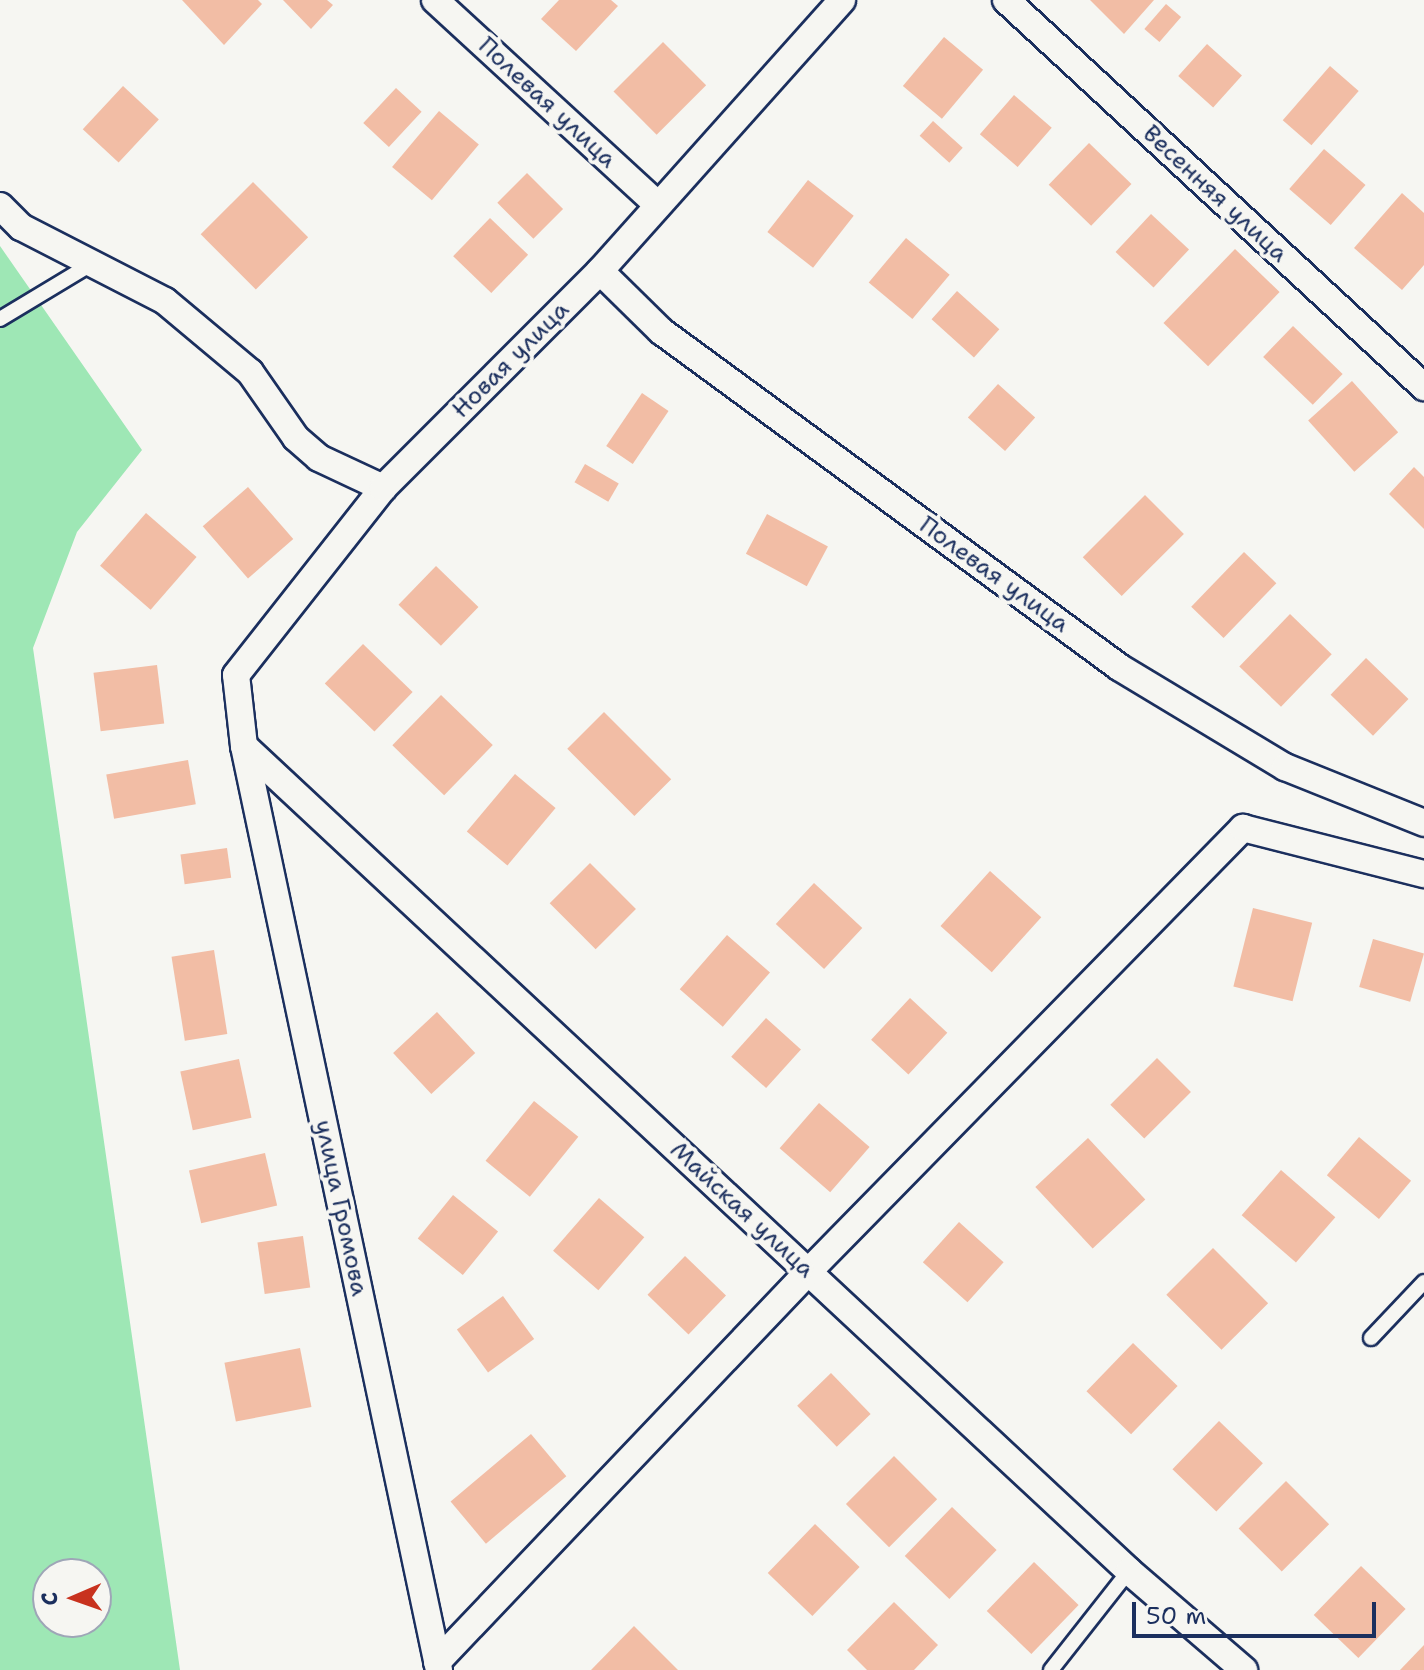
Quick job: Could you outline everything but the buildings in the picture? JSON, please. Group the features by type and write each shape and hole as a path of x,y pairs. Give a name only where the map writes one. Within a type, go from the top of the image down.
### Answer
{"street":[{"name":"Полевая улица","path":"435,0 658,205"},
{"name":"Новая улица","path":"244,746 236,675 383,488 600,271 842,0"},
{"name":"Весенняя улица","path":"1006,0 1424,387"},
{"path":"0,206 21,227 165,301 250,372 296,438 319,458 383,488"},
{"name":"Полевая улица","path":"600,271 661,331 1119,667 1285,767 1424,823"},
{"name":"Майская улица","path":"244,746 1129,1571 1244,1670"},
{"name":"улица Громова","path":"244,746 438,1666"},
{"path":"438,1666 808,1272 1243,828 1424,874"}],"lane":[{"path":"0,319 93,263"},
{"path":"1371,1338 1424,1282"},
{"path":"1051,1670 1129,1571"}],"green space":[{"path":"0,246 142,450 77,532 33,648 180,1670 0,1670"}]}
